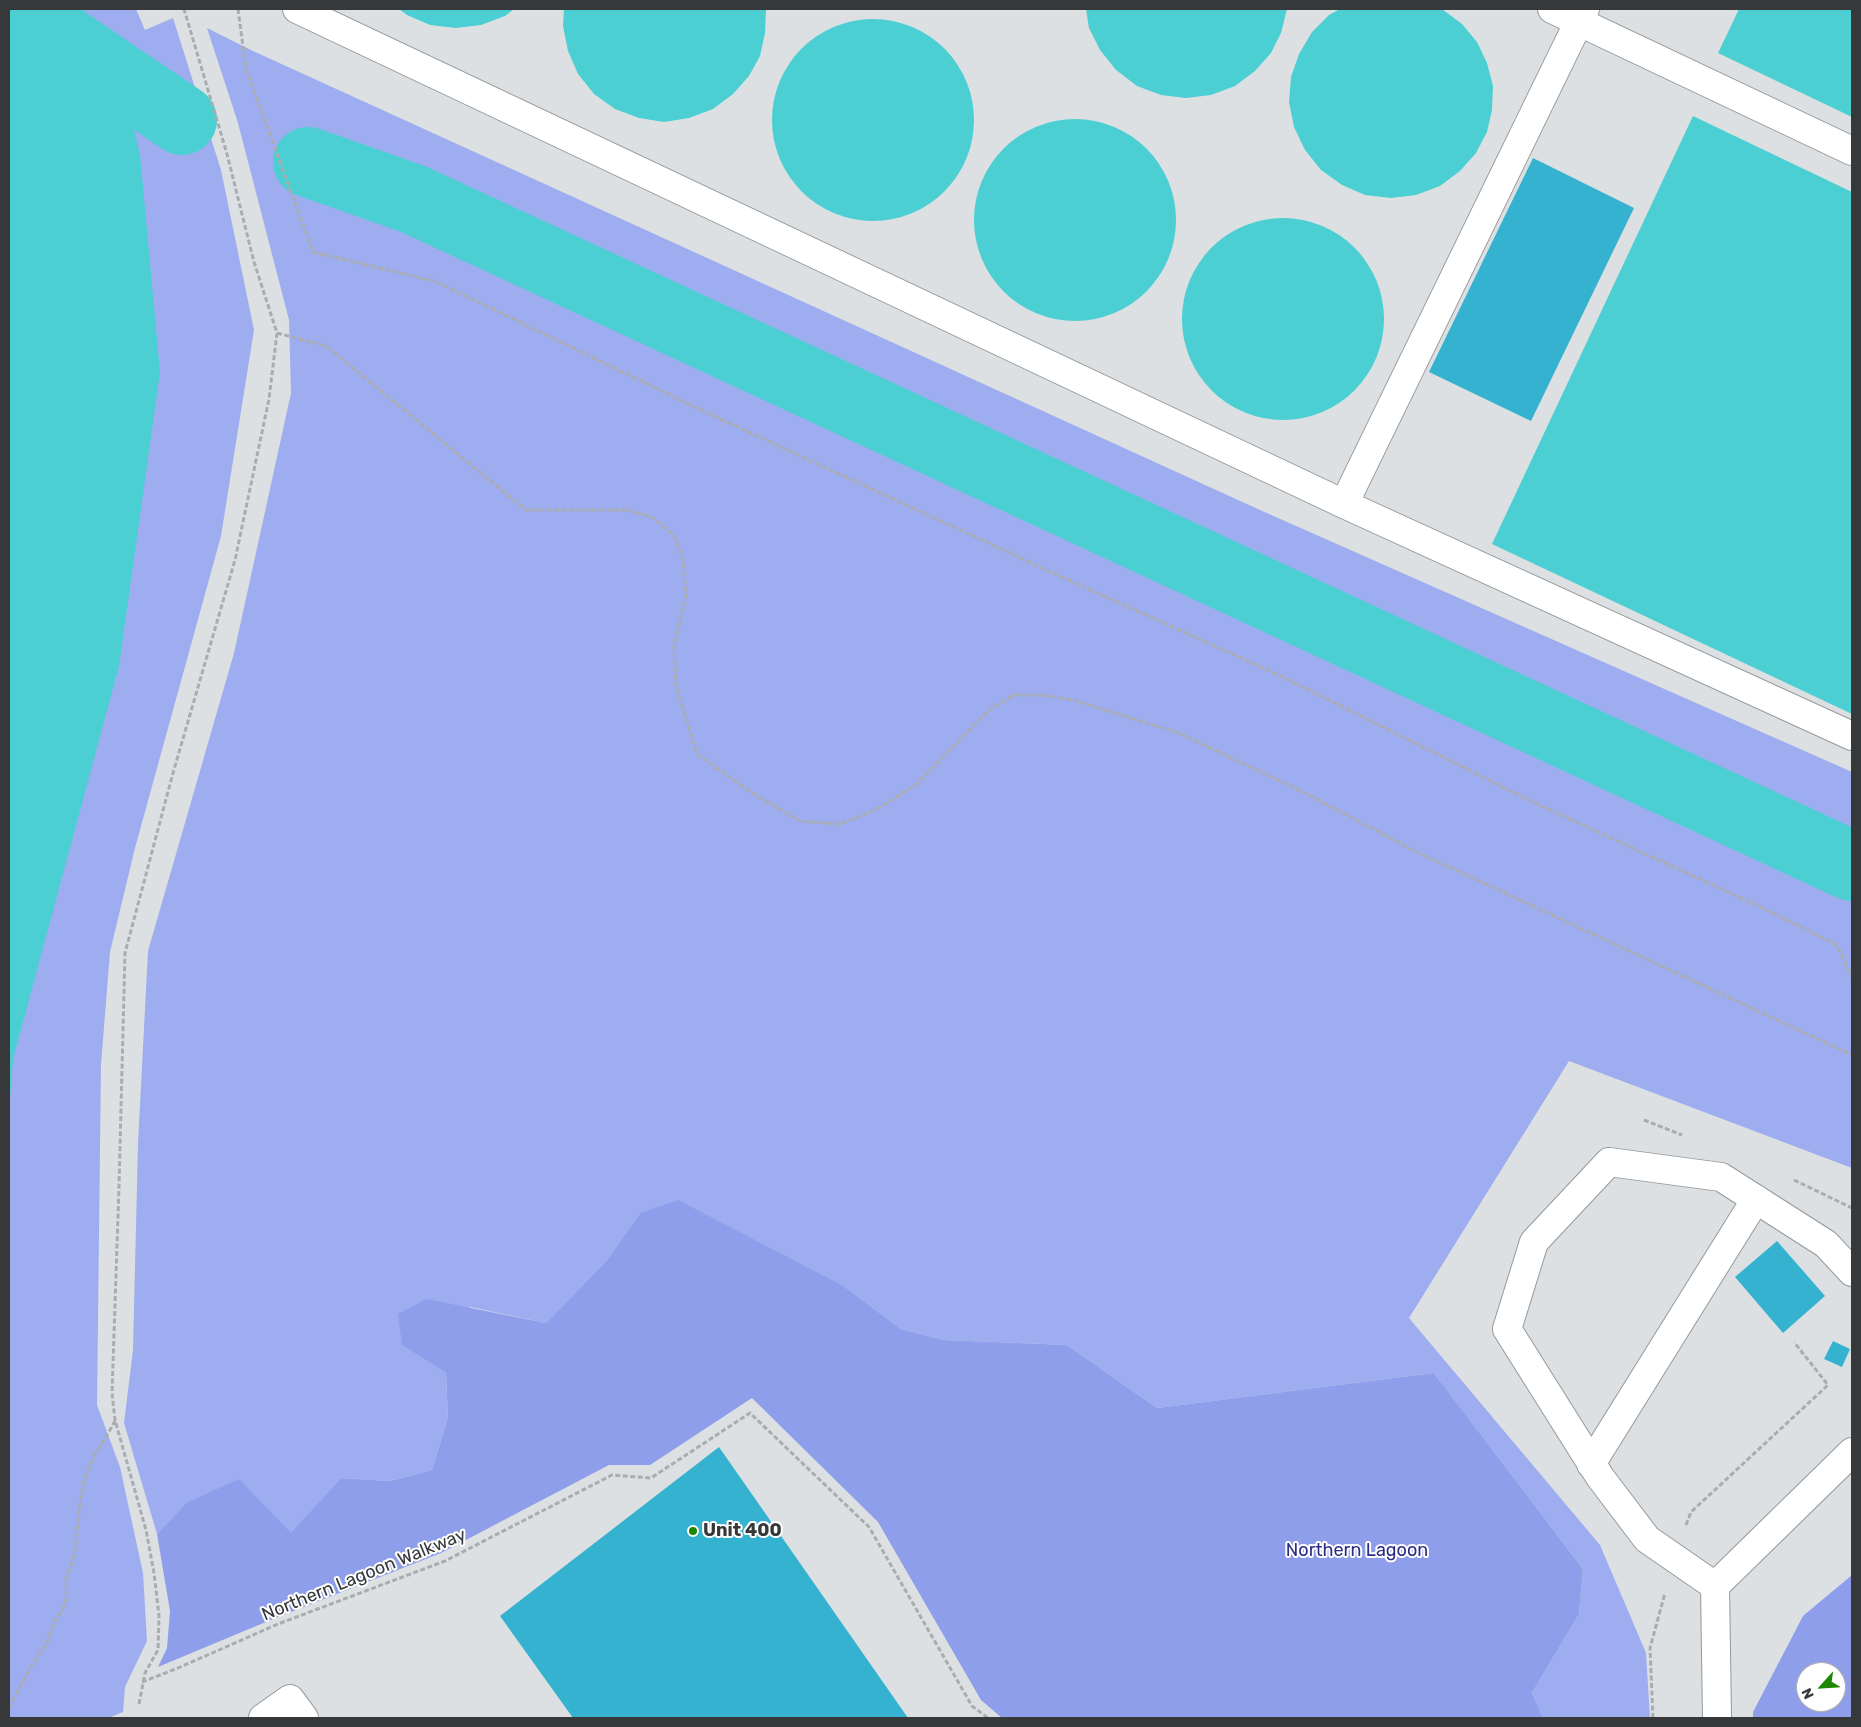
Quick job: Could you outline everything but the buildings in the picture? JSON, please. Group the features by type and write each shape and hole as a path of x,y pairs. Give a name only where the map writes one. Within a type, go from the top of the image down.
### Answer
{"lane":[{"path":"297,9 1344,504 1852,736"},
{"path":"1552,9 1582,15 1852,151"},
{"path":"1344,504 1582,15"},
{"path":"1715,1586 1647,1539 1591,1464 1507,1329 1534,1242 1609,1162 1721,1177 1826,1244 1852,1272"},
{"path":"1591,1464 1756,1200"},
{"path":"1717,1718 1715,1586 1852,1452"},
{"path":"263,1718 290,1699 304,1718"}],"path":[{"path":"139,1704 142,1682 158,1650 158,1608 146,1530 115,1420 112,1393 125,953 173,773 235,560 269,398 277,333 254,262 227,154 184,9"},
{"path":"238,9 246,70 313,252 437,282 698,409 1053,574 1281,676 1535,803 1767,910 1837,945 1852,977"},
{"path":"277,333 326,346 526,510 627,510 652,516 674,535 683,559 686,595 674,647 676,684 697,754 752,794 800,821 840,824 877,809 917,784 988,711 1014,695 1043,695 1073,700 1179,733 1305,793 1415,851 1852,1055"},
{"path":"1653,1718 1650,1648 1674,1558 1691,1512 1828,1385 1794,1342"},
{"name":"Northern Lagoon Walkway","path":"142,1682 278,1624 445,1561 612,1475 651,1478 750,1413 869,1527 972,1706 988,1718"},
{"path":"9,1708 30,1668 47,1643 54,1622 63,1609 67,1597 66,1578 73,1560 76,1543 84,1480 95,1454 115,1420"}],"shaded area":[{"path":"9,9 136,9 145,30 173,18 221,170 254,330 221,536 135,848 110,952 101,1065 97,1405 120,1467 143,1573 147,1641 125,1687 123,1712 108,1718 10,1718 9,1716"},
{"path":"9,9 83,9 122,79 140,155 160,372 119,666 13,1059 9,1113"},
{"path":"399,9 514,9 505,16 481,25 456,28 430,25 407,15"},
{"path":"564,9 766,9 765,33 760,56 749,76 733,94 713,109 689,118 664,122 639,118 615,109 594,94 578,74 568,51 563,26"},
{"path":"1086,9 1287,9 1281,33 1271,53 1255,71 1235,86 1211,95 1186,98 1161,95 1137,86 1116,70 1100,50 1089,28"},
{"path":"1340,9 1442,9 1462,24 1477,42 1487,63 1493,86 1492,110 1487,132 1476,153 1460,171 1440,186 1416,195 1391,198 1365,195 1342,185 1321,170 1305,150 1294,127 1289,102 1291,77 1299,54 1312,32 1329,15"},
{"path":"1739,9 1852,9 1852,117 1718,53"},
{"path":"863,19 883,19 912,26 945,48 967,81 974,110 974,130 967,159 945,192 912,214 883,221 863,221 834,214 801,192 779,159 772,130 772,110 779,81 801,48 834,26"},
{"path":"207,28 253,51 1260,510 1852,772 1852,1168 1569,1061 1409,1318 1600,1545 1646,1653 1650,1718 1543,1718 1532,1693 1579,1614 1583,1569 1434,1373 1157,1408 1067,1345 944,1340 901,1329 845,1287 640,1213 607,1260 546,1323 470,1307 403,1345 446,1373 448,1417 432,1470 390,1481 341,1478 291,1534 186,1503 157,1534 124,1423 133,1350 138,1143 148,951 234,653 291,393 289,320 238,123"},
{"path":"1693,116 1852,192 1852,714 1492,544"},
{"path":"1065,119 1085,119 1114,126 1147,148 1169,181 1176,210 1176,230 1169,259 1147,292 1114,314 1085,321 1065,321 1036,314 1003,292 981,259 974,230 974,210 981,181 1003,148 1036,126"},
{"path":"1273,218 1293,218 1322,225 1355,247 1377,280 1384,309 1384,329 1377,358 1355,391 1322,413 1293,420 1273,420 1244,413 1211,391 1189,358 1182,329 1182,309 1189,280 1211,247 1244,225"}],"green space":[{"name":"Northern Lagoon","path":"678,1200 845,1287 901,1329 944,1340 1067,1345 1157,1408 1434,1373 1583,1569 1579,1614 1532,1693 1543,1718 1002,1718 981,1700 878,1522 752,1398 650,1465 609,1465 441,1553 273,1619 158,1667 167,1648 170,1611 157,1534 186,1503 239,1479 291,1533 341,1478 390,1481 432,1470 448,1417 446,1373 402,1345 398,1314 426,1299 546,1323 607,1260 640,1213"},
{"path":"1852,1575 1852,1718 1753,1718 1753,1712 1803,1616"}],"waterway":[{"path":"18,9 182,120"},
{"path":"308,162 413,199 1852,866"}],"place":[{"name":"Unit 400","path":"693,1531"}]}
